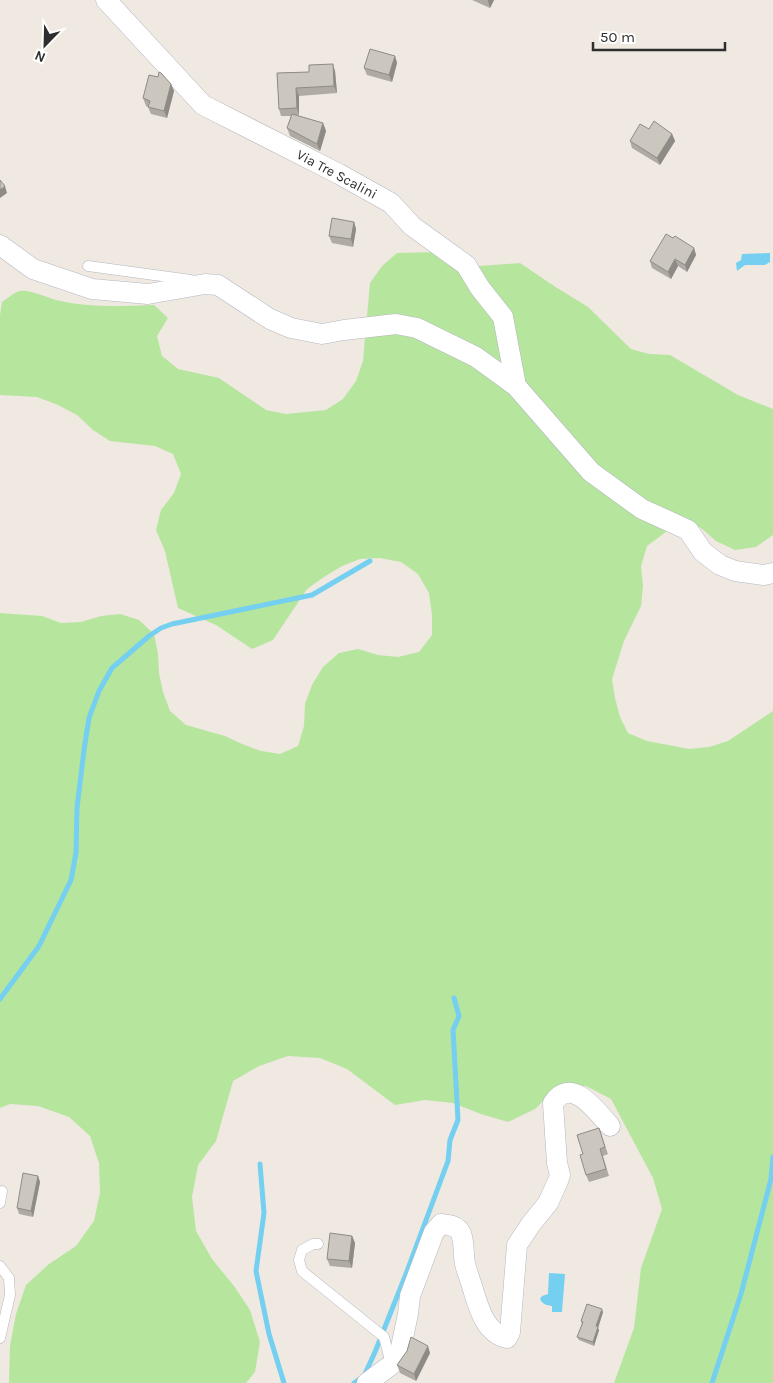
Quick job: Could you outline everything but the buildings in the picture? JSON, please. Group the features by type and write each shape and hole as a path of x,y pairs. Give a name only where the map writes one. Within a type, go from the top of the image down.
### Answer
{"street":[{"name":"Via Tre Scalini","path":"106,0 203,105 340,174 391,203 412,226 466,265 480,288 503,317 516,386"},
{"path":"0,245 33,269 92,289 148,294 204,284 218,285 270,319 291,328 322,334 396,324 417,328 476,357 516,386 585,465 598,477 642,509 688,530 703,552 720,565 735,571 764,575 773,573"},
{"path":"367,1383 391,1365 400,1352 410,1296 434,1232 441,1224 454,1226 461,1234 465,1264 482,1317 496,1333 501,1337 507,1338 510,1332 517,1245 548,1203 560,1175 557,1163 553,1103 561,1094 566,1092 578,1094 610,1126"}],"lane":[{"path":"88,266 204,284"},
{"path":"0,1203 2,1191"},
{"path":"318,1244 313,1244 302,1250 299,1260 302,1271 384,1337 391,1365"},
{"path":"0,1266 9,1278 10,1295 0,1338"}],"green space":[{"path":"442,252 460,261 479,266 520,263 588,307 631,349 649,354 670,355 738,395 773,409 773,535 756,547 735,550 716,541 701,528 682,520 647,546 641,566 643,586 641,606 624,641 612,679 620,717 628,733 647,741 689,749 709,747 728,741 773,711 773,1383 614,1383 634,1328 641,1268 662,1209 653,1178 611,1099 586,1086 557,1087 535,1109 508,1122 453,1103 425,1100 395,1105 347,1069 320,1058 288,1056 259,1066 233,1081 216,1141 198,1165 192,1197 196,1231 212,1259 234,1286 250,1310 260,1342 255,1372 246,1383 9,1383 10,1346 16,1314 26,1285 49,1264 76,1246 94,1221 100,1193 99,1163 90,1136 69,1117 38,1106 10,1104 0,1108 0,613 42,616 61,623 81,622 101,616 120,614 139,620 154,634 159,673 170,711 186,725 225,736 261,751 280,754 298,746 304,726 305,704 312,685 323,667 339,653 358,649 378,655 398,657 419,652 432,635 432,615 429,593 418,574 401,562 380,558 360,559 342,566 307,589 273,640 252,649 216,625 178,608 165,551 156,530 161,510 174,493 181,474 173,454 155,446 110,441 93,430 77,415 37,397 0,395 0,315 2,302 19,291 27,291 68,303 105,306 154,305 168,318 157,336 162,356 178,369 219,378 266,410 286,414 326,410 343,399 356,381 363,361 370,283 382,266 397,253"}],"water":[{"path":"770,253 770,262 765,265 745,265 737,271 736,263 741,260 742,254"},
{"path":"549,1273 565,1274 562,1312 552,1312 552,1306 544,1304 540,1299 548,1294"}],"waterway":[{"path":"0,999 39,946 71,880 76,853 77,808 89,718 99,691 112,668 161,628 172,624 312,595 370,561"},
{"path":"354,1383 364,1376 375,1352 448,1161 450,1140 458,1120 453,1030 459,1016 454,998"},
{"path":"712,1383 741,1294 771,1179 773,1157"},
{"path":"260,1164 264,1213 256,1271 269,1334 284,1383"}]}
